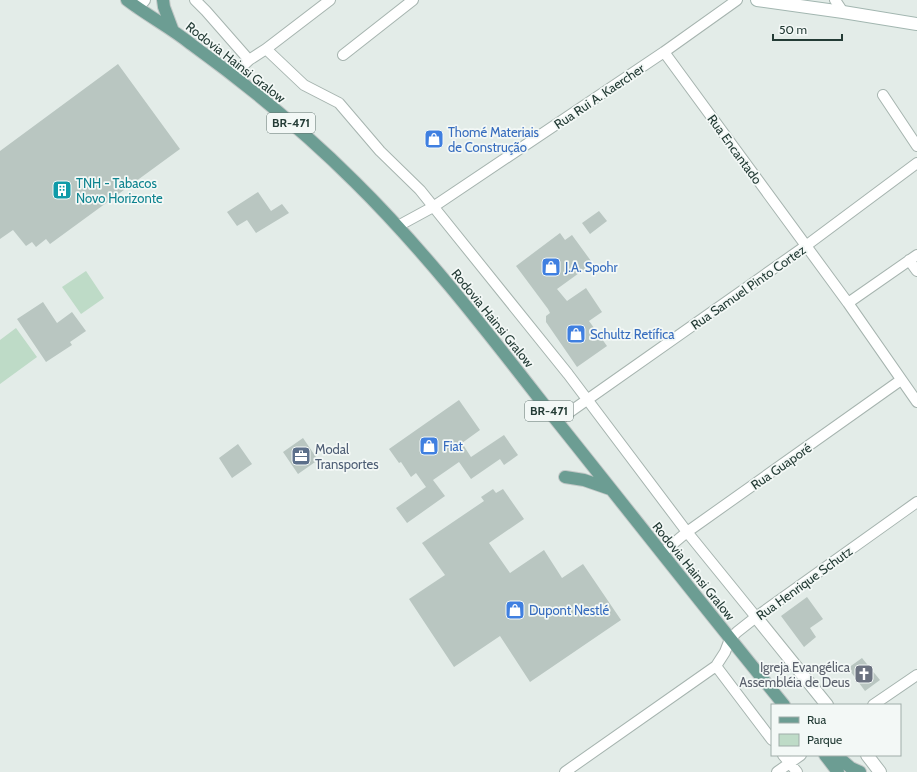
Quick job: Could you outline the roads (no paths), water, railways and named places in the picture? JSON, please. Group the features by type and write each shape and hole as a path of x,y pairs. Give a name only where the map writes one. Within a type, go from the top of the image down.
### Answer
{"main road":[{"path":"163,0 173,31"},
{"path":"757,0 917,24"},
{"name":"Rodovia Hainsi Gralow","path":"136,2 233,75 286,118 356,182 398,226 452,288 610,489 781,701"},
{"path":"565,477 584,480 610,489"},
{"path":"756,617 826,704"},
{"path":"867,756 880,772"},
{"path":"833,763 860,772"}],"street":[{"path":"195,0 249,60"},
{"path":"233,75 249,60 266,49 330,0"},
{"path":"343,55 413,0"},
{"name":"Rua Rui A. Kaercher","path":"398,226 433,207 664,52 737,0"},
{"path":"835,0 843,12"},
{"path":"266,49 304,85 339,103 380,151 420,190 568,374 687,532 756,617"},
{"name":"Rua Encantado","path":"664,52 807,246 917,402"},
{"path":"883,94 917,146"},
{"name":"Rua Samuel Pinto Cortez","path":"557,421 807,246 917,163"},
{"path":"848,303 913,257 917,271"},
{"name":"Rua Guaporé","path":"662,553 687,532 901,380"},
{"name":"Rua Henrique Schutz","path":"565,772 716,666 725,652 730,639 737,632 917,502"},
{"path":"716,666 771,739"},
{"path":"874,704 917,675"},
{"path":"777,772 787,759 798,756"},
{"path":"787,759 797,772"}],"place":[{"name":"Thomé Materiais de Construção","path":"434,139"},
{"name":"TNH - Tabacos Novo Horizonte","path":"62,190"},
{"name":"J.A. Spohr","path":"551,267"},
{"name":"Schultz Retífica","path":"576,334"},
{"name":"Fiat","path":"429,446"},
{"name":"Modal Transportes","path":"301,456"},
{"name":"Dupont Nestlé","path":"515,610"},
{"name":"Igreja Evangélica Assembléia de Deus","path":"864,674"}]}
